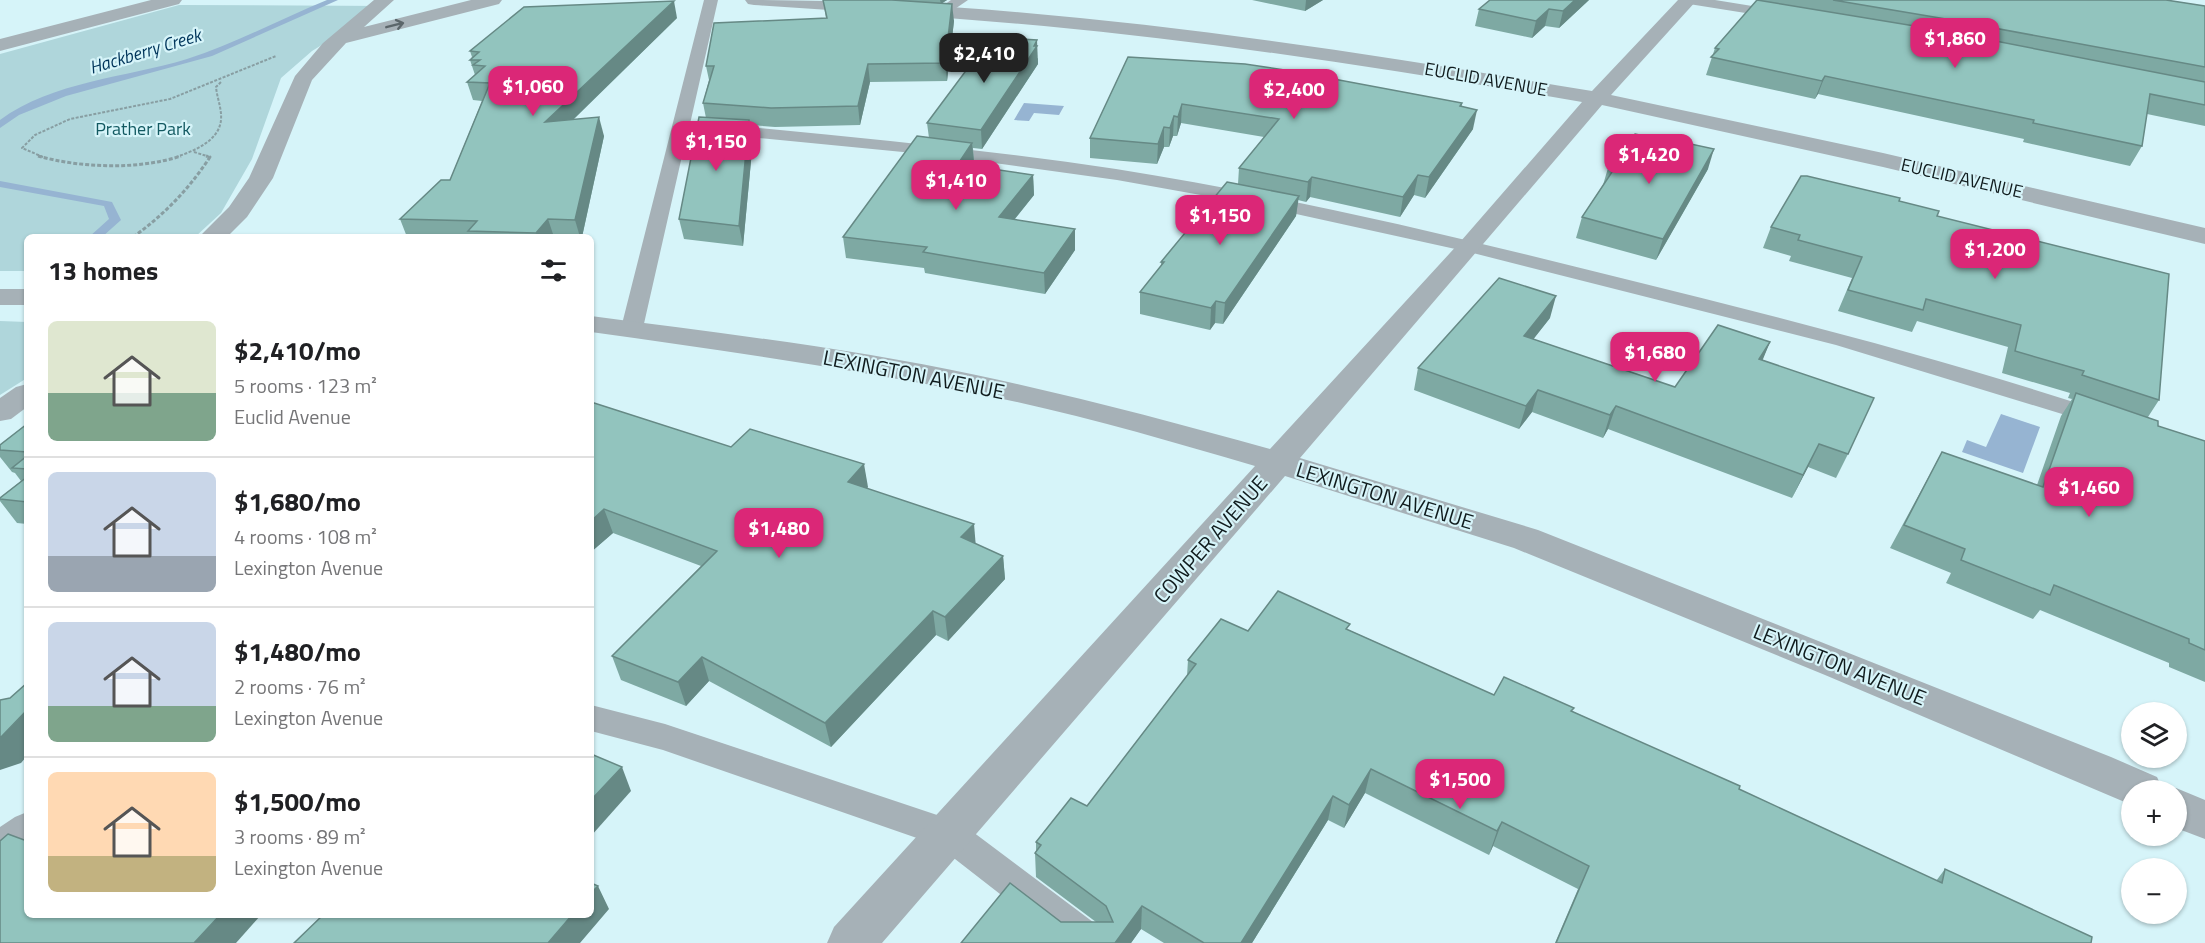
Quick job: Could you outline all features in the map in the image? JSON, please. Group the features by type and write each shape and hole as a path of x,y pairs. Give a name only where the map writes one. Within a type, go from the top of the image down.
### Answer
{"street":[{"path":"0,45 78,22 173,0"},
{"path":"215,234 238,212 261,178 302,80 317,59 385,0"},
{"path":"338,39 493,0"},
{"name":"EUCLID AVENUE","path":"754,0 1043,20 1257,44 1597,98 1883,160 2205,236"},
{"name":"COWPER AVENUE","path":"851,943 1470,246 1597,98 1689,0"},
{"path":"0,297 24,297"},
{"name":"LEXINGTON AVENUE","path":"594,324 784,350 975,384 1150,426 1277,462 1526,538 2121,780"},
{"path":"0,412 24,395"},
{"path":"2187,812 2205,820"}],"lane":[{"path":"632,328 711,0"},
{"path":"941,12 961,0"},
{"path":"1689,0 1796,18"},
{"path":"680,129 719,129 944,151 1117,175 1251,198 1470,246 1844,340 2030,395 2117,425"},
{"path":"594,719 665,736 949,834 1092,943"},
{"path":"0,847 24,829"}],"path":[{"path":"137,234 161,215 198,177 210,157 193,151 160,161 77,163 38,156 22,148 40,130 64,121 168,99 221,81 216,87 221,114 220,126 217,132 193,151"}],"green space":[{"name":"Prather Park","path":"179,5 385,6 312,51 281,78 252,159 221,213 198,234 24,234 24,271 0,271 0,54"},
{"path":"0,321 24,322 24,380 0,395"}],"shaded area":[{"path":"1024,103 1064,106 1059,115 1034,113 1029,121 1014,120"},
{"path":"2001,414 2040,427 2023,473 1962,452 1967,440 1986,447"}],"building":[{"path":"823,0 892,0 952,4 945,63 868,64 858,106 771,108 703,103 714,66 706,66 714,23 827,18"},
{"path":"1490,0 1575,0 1563,11 1549,9 1536,21 1479,9"},
{"path":"1757,0 1939,30 2205,82 2205,105 2150,94 2142,146 2033,123 2034,120 1825,76 1822,81 1711,57 1719,49 1715,48"},
{"path":"1833,0 2166,0 2205,6 2205,67 1940,18"},
{"path":"674,1 545,122 599,117 575,220 548,219 536,233 468,231 477,221 400,219 441,180 450,180 490,83 467,82 485,66 473,65 480,60 470,60 479,52 470,51 524,7"},
{"path":"991,37 1037,40 1034,46 1037,46 981,130 927,123"},
{"path":"1128,57 1245,64 1462,103 1460,106 1477,110 1429,177 1418,175 1403,197 1312,177 1308,182 1239,168 1279,119 1182,104 1178,117 1174,116 1170,128 1164,127 1158,144 1090,138"},
{"path":"699,117 749,120 739,226 679,219"},
{"path":"1635,134 1714,149 1663,239 1582,217 1614,169 1608,168"},
{"path":"917,136 972,143 958,164 1033,175 999,217 1075,229 1044,273 923,252 927,247 843,237"},
{"path":"1801,176 1900,198 1899,201 1939,211 1937,216 2169,274 2159,400 2082,375 2084,371 2015,351 2021,325 1926,299 1923,310 1848,290 1862,257 1798,240 1800,235 1771,227"},
{"path":"1227,182 1299,196 1225,303 1216,301 1211,308 1140,292 1164,262 1161,262"},
{"path":"1499,278 1556,296 1524,336 1675,387 1718,325 1770,342 1759,359 1874,398 1848,454 1819,444 1803,475 1616,406 1610,415 1538,390 1526,406 1418,368"},
{"path":"2076,393 2158,421 2158,426 2205,441 2205,650 2189,643 2189,639 2054,585 2050,595 1961,560 1965,549 1904,525 1942,452 2043,487"},
{"path":"594,403 731,447 750,429 864,464 848,482 974,524 961,537 1003,556 945,617 933,611 825,723 702,657 678,682 612,656 717,551 604,509 594,518"},
{"path":"24,426 24,452 0,450 0,445"},
{"path":"24,458 24,469 12,468"},
{"path":"24,479 24,502 0,498"},
{"path":"1278,591 1350,624 1346,629 1494,695 1504,677 1574,708 1571,711 1740,786 1739,789 1942,883 1945,869 2092,937 2091,943 1556,943 1589,866 1502,822 1497,831 1371,769 1349,805 1333,796 1241,943 1204,943 1142,906 1115,943 961,943 1010,883 1061,922 1113,922 1106,906 1035,853 1041,845 1036,842 1071,798 1087,806 1196,664 1188,660 1221,619 1248,631"},
{"path":"24,686 24,713 0,738 0,700 10,698"},
{"path":"594,755 622,767 594,797"},
{"path":"8,834 24,840 24,918 217,918 194,943 0,943 0,841"},
{"path":"320,918 569,918 548,943 294,943"}],"waterway":[{"name":"Hackberry Creek","path":"0,125 16,113 37,103 90,86 190,61 334,0"},
{"name":"Hackberry Creek","path":"0,184 108,204 115,220 99,234"}]}
